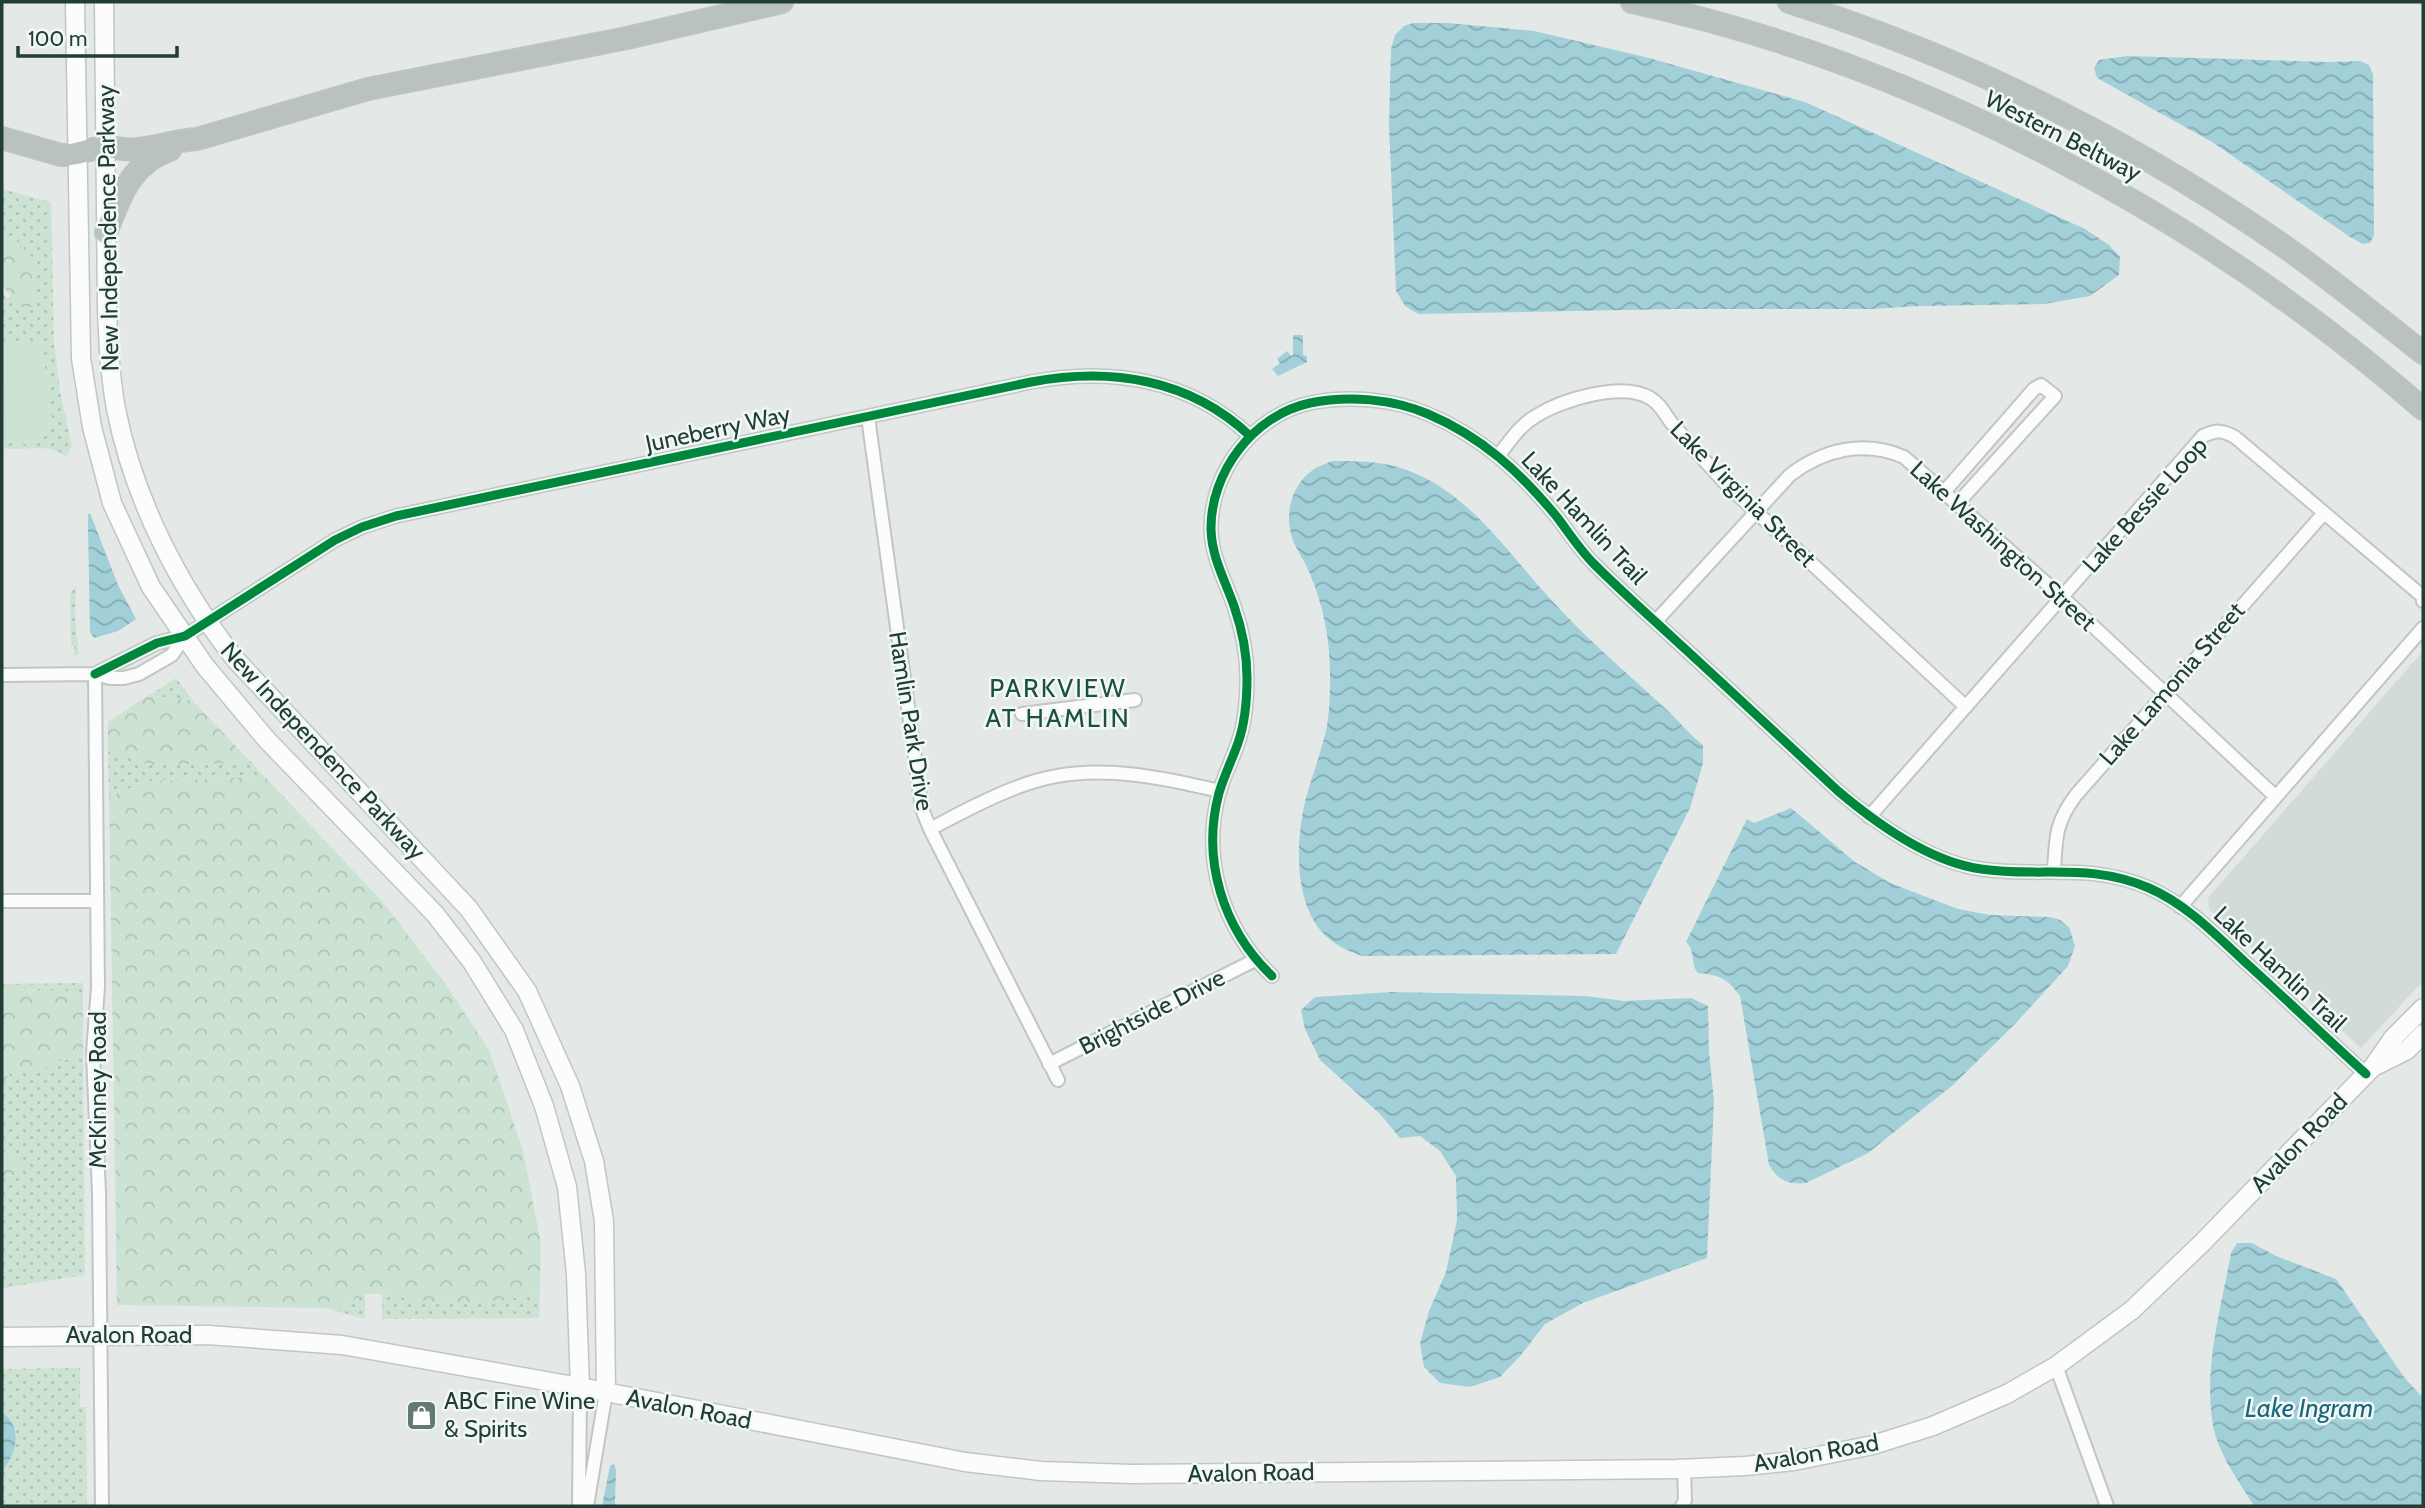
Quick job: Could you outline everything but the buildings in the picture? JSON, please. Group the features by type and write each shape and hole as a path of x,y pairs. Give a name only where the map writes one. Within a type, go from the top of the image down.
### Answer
{"highway":[{"path":"106,233 125,185 135,171 157,155 197,139 368,89 627,38 782,2"},
{"name":"Western Beltway","path":"1632,2 1671,10 1798,48 1874,77 1983,122 2097,180 2213,250 2300,311 2423,409"},
{"name":"Western Beltway","path":"1789,2 1826,13 1955,64 2057,110 2172,174 2275,240 2423,353"},
{"path":"2,138 61,155 105,147 134,150 179,140 197,139"}],"main road":[{"name":"New Independence Parkway","path":"75,2 80,345 92,427 112,503 151,587 220,686 267,740 435,914 472,962 514,1030 544,1106 566,1187 576,1274 580,1387"},
{"name":"New Independence Parkway","path":"104,2 109,358 119,422 129,460 158,535 206,622 235,659 469,909 527,991 570,1086 594,1161 604,1222 606,1392"},
{"name":"Avalon Road","path":"2,1337 208,1335 342,1345 580,1387 916,1454 1041,1471 1131,1474 1684,1469 1794,1461 1873,1445 1933,1426 2007,1394 2056,1366 2132,1310 2202,1243 2369,1071 2393,1038 2423,1008"},
{"name":"Avalon Road","path":"2369,1071 2407,1050 2423,1034"}],"street":[{"name":"Juneberry Way","path":"185,636 335,540 396,516 1044,379 1103,376 1148,382 1216,408 1250,436"},
{"path":"1944,492 2034,389 2041,385 2055,396 1957,505"},
{"name":"Lake Virginia Street","path":"1499,455 1522,427 1535,416 1558,405 1588,395 1640,393 1656,402 1692,447 1756,512 1966,707"},
{"name":"Lake Hamlin Trail","path":"1272,976 1255,960 1232,923 1216,874 1213,830 1220,791 1241,733 1247,680 1243,638 1233,602 1215,558 1211,520 1215,495 1232,459 1250,436 1279,415 1310,403 1378,400 1427,414 1499,455 1517,471 1592,562 1838,792 1869,817 1917,847 1979,869 2078,871 2113,876 2150,888 2197,918 2369,1071"},
{"name":"Hamlin Park Drive","path":"869,417 922,809 1058,1080"},
{"name":"Lake Bessie Loop","path":"1869,817 2203,436 2213,431 2223,430 2235,437 2422,596 2423,601"},
{"name":"Lake Washington Street","path":"1656,621 1803,464 1835,450 1889,450 1904,457 2062,597 2276,797"},
{"name":"Lake Lamonia Street","path":"2054,871 2056,839 2063,813 2076,794 2324,513"},
{"path":"2180,907 2423,628"},
{"path":"95,674 157,643 185,636"},
{"path":"2,675 95,674 124,678 139,674 172,655 185,636"},
{"name":"McKinney Road","path":"95,674 98,987 93,1053 98,1175 102,1506"},
{"path":"1022,714 1135,700"},
{"path":"930,829 1018,786 1068,774 1099,771 1140,774 1220,791"},
{"path":"2,901 97,901"},
{"name":"Brightside Drive","path":"1049,1064 1255,960"},
{"path":"2056,1366 2107,1506"},
{"path":"579,1506 580,1387"},
{"path":"587,1506 606,1392"},
{"path":"1684,1469 1686,1504"}],"shaded area":[{"path":"2423,651 2423,981 2361,1048 2209,909 2208,898"}],"green space":[{"path":"2,189 51,202 54,341 60,391 72,446 66,457 52,450 4,448 4,441 31,443 46,432 51,419 41,345 3,345 2,296 11,296 16,307 12,237 2,239"},
{"path":"12,236 36,261 37,307 16,307 2,285 2,239"},
{"path":"41,344 52,419 45,434 31,443 4,441 3,345"},
{"path":"76,586 75,619 79,653 74,656 74,646 71,646 70,594"},
{"path":"176,678 193,701 149,695 150,695"},
{"path":"149,695 193,701 252,763 150,765 108,751 108,722"},
{"path":"108,751 150,765 252,763 265,777 147,781 109,797"},
{"path":"265,777 381,900 445,983 489,1050 523,1150 541,1244 540,1292 502,1301 444,1304 382,1294 365,1294 332,1310 117,1305 109,797 147,781"},
{"path":"83,983 83,998 62,989 2,990 2,984"},
{"path":"62,989 83,998 83,1056 54,1062 47,1068 21,1069 8,1075 2,1085 2,990"},
{"path":"83,1056 85,1275 2,1288 2,1176 21,1175 21,1158 4,1152 2,1147 2,1085 8,1075 21,1069 47,1068 54,1062"},
{"path":"2,1147 4,1152 21,1158 21,1175 2,1176"},
{"path":"540,1292 539,1318 382,1319 382,1294 444,1304 502,1301"},
{"path":"365,1294 365,1319 332,1310"},
{"path":"80,1368 80,1407 86,1407 87,1506 2,1506 2,1369"}],"water":[{"path":"1413,23 1448,23 1534,31 1649,58 1805,102 2085,229 2109,245 2120,257 2119,275 2090,296 2044,304 1871,309 1676,309 1418,314 1405,306 1396,291 1389,125 1391,49 1395,35 1404,26"},
{"path":"2127,56 2360,61 2369,65 2373,74 2374,235 2370,243 2363,244 2350,237 2212,142 2097,78 2094,68 2099,60"},
{"path":"1293,335 1303,335 1303,355 1307,356 1307,362 1278,376 1272,369 1280,363 1277,359 1287,351 1293,355"},
{"path":"1332,461 1390,465 1417,474 1462,503 1482,521 1567,617 1703,745 1703,763 1690,808 1616,954 1362,956 1330,940 1312,917 1301,885 1300,831 1306,798 1327,726 1330,660 1322,610 1315,586 1293,541 1289,512 1299,484 1315,469"},
{"path":"90,513 118,585 136,619 118,631 94,638 90,632"},
{"path":"1791,808 1855,862 1890,883 1958,909 1990,915 2050,917 2060,920 2069,927 2075,946 2068,966 2014,1025 1953,1085 1868,1153 1806,1183 1784,1180 1769,1165 1740,996 1722,978 1698,973 1691,949 1686,942 1747,819 1754,823"},
{"path":"1391,992 1586,996 1624,1001 1691,998 1708,1006 1714,1101 1707,1258 1583,1303 1545,1324 1500,1377 1470,1387 1440,1383 1424,1367 1420,1343 1429,1311 1446,1272 1457,1220 1456,1176 1440,1151 1420,1136 1400,1138 1380,1114 1320,1060 1305,1029 1301,1010 1315,997"},
{"name":"Lake Ingram","path":"2237,1243 2252,1243 2276,1256 2336,1279 2404,1377 2423,1398 2423,1506 2254,1506 2219,1446 2210,1404 2214,1339 2231,1253"},
{"path":"2,1412 13,1425 16,1441 11,1457 2,1471"},
{"path":"614,1464 615,1506 602,1506 610,1466"}],"cycle path":[{"path":"95,674 157,643 185,636 335,540 362,527 396,516 1031,382 1091,376 1148,382 1202,401 1250,436"},
{"path":"1272,976 1255,957 1229,915 1215,868 1214,818 1219,793 1242,727 1247,678 1239,623 1214,550 1211,530 1213,508 1227,467 1239,449 1271,420 1310,403 1340,399 1370,400 1414,409 1448,423 1483,445 1515,471 1613,583 1838,791 1887,828 1924,850 1962,865 2003,871 2106,875 2127,880 2163,895 2212,931 2366,1074"}],"place":[{"name":"ABC Fine Wine & Spirits","path":"421,1415"}],"district":[{"name":"PARKVIEW AT HAMLIN","path":"1058,703"}]}
